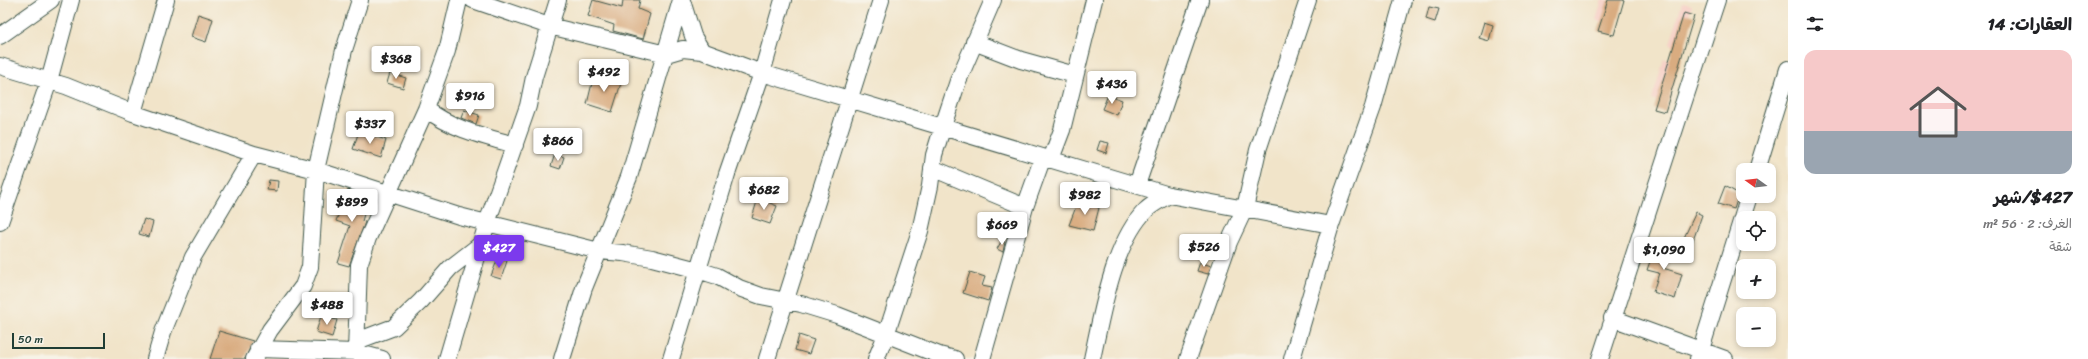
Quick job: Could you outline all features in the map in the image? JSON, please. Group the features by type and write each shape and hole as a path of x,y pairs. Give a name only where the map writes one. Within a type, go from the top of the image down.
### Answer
{"street":[{"path":"1,33 51,0"},
{"path":"0,222 49,81 71,0"},
{"path":"133,113 166,0"},
{"path":"256,354 303,286 310,267 316,170 344,50 360,0"},
{"path":"357,347 359,265 368,238 426,109 447,51 459,0"},
{"path":"473,0 549,26 666,54 683,49 702,51 762,73 943,126 1169,195 1331,225"},
{"path":"447,359 487,223 528,106 534,77 558,0"},
{"path":"682,0 692,36 702,51"},
{"path":"562,359 584,288 629,177 682,0"},
{"path":"671,359 727,174 762,73 783,0"},
{"path":"767,359 881,0"},
{"path":"876,359 886,335 920,231 934,155 943,126 958,81 993,0"},
{"path":"982,359 1025,207 1047,158 1062,130 1094,0"},
{"path":"1137,185 1200,0"},
{"path":"1188,359 1229,242 1244,208 1258,150 1308,0"},
{"path":"1292,359 1331,225 1373,107 1403,0"},
{"path":"1600,359 1612,318 1717,0"},
{"path":"974,42 1020,60 1075,75"},
{"path":"0,66 49,81 133,113 254,154 316,170 487,223 598,251 623,253 652,258 698,270 761,296 801,304 837,315 939,355 955,359"},
{"path":"1759,163 1788,69"},
{"path":"426,109 438,118 471,133 514,145"},
{"path":"155,359 163,332 193,257 254,154"},
{"path":"932,168 1025,207"},
{"path":"1092,359 1120,249 1129,232 1146,210 1169,195"},
{"path":"1700,354 1747,203"},
{"path":"256,354 357,347 394,327 422,301 450,268 481,244"},
{"path":"1612,318 1700,354 1725,359"},
{"path":"357,347 382,359"}],"shaded area":[{"path":"1602,0 1619,0 1612,26 1596,20"},
{"path":"1682,3 1692,5 1679,47 1670,44"},
{"path":"1664,59 1673,61 1661,102 1652,100"}],"building":[{"path":"593,0 622,8 623,0 640,0 638,9 650,14 643,39 613,31 614,25 588,16"},
{"path":"1608,0 1624,0 1614,35 1598,31"},
{"path":"1429,7 1439,9 1435,22 1426,19"},
{"path":"1684,13 1694,16 1665,112 1654,109"},
{"path":"198,14 213,19 206,42 191,37"},
{"path":"1484,22 1493,25 1489,41 1479,38"},
{"path":"390,73 406,78 403,88 387,83"},
{"path":"594,75 622,80 612,112 587,104"},
{"path":"1108,95 1122,100 1117,115 1102,109"},
{"path":"464,110 479,115 476,124 461,118"},
{"path":"359,131 386,140 381,158 353,149"},
{"path":"1100,141 1109,143 1106,153 1097,150"},
{"path":"555,154 564,157 560,169 551,166"},
{"path":"269,180 278,181 277,191 267,190"},
{"path":"1725,186 1736,192 1736,203 1734,209 1718,204"},
{"path":"348,190 369,197 362,221 365,222 349,266 338,263 350,226 336,221"},
{"path":"758,198 777,206 770,224 752,218"},
{"path":"1079,199 1099,208 1093,231 1069,225"},
{"path":"1696,212 1702,215 1691,246 1682,242"},
{"path":"144,219 153,222 149,237 139,234"},
{"path":"1658,239 1673,245 1663,268 1682,274 1675,299 1653,292 1659,273 1647,270"},
{"path":"1002,240 1005,242 1003,252 997,249"},
{"path":"498,258 507,261 501,279 491,276"},
{"path":"1200,262 1211,266 1208,274 1197,271"},
{"path":"970,272 985,277 982,286 992,288 988,301 963,293"},
{"path":"321,316 337,320 332,337 316,332"},
{"path":"219,331 253,341 245,359 210,359"},
{"path":"799,335 814,340 809,354 795,350"}]}
